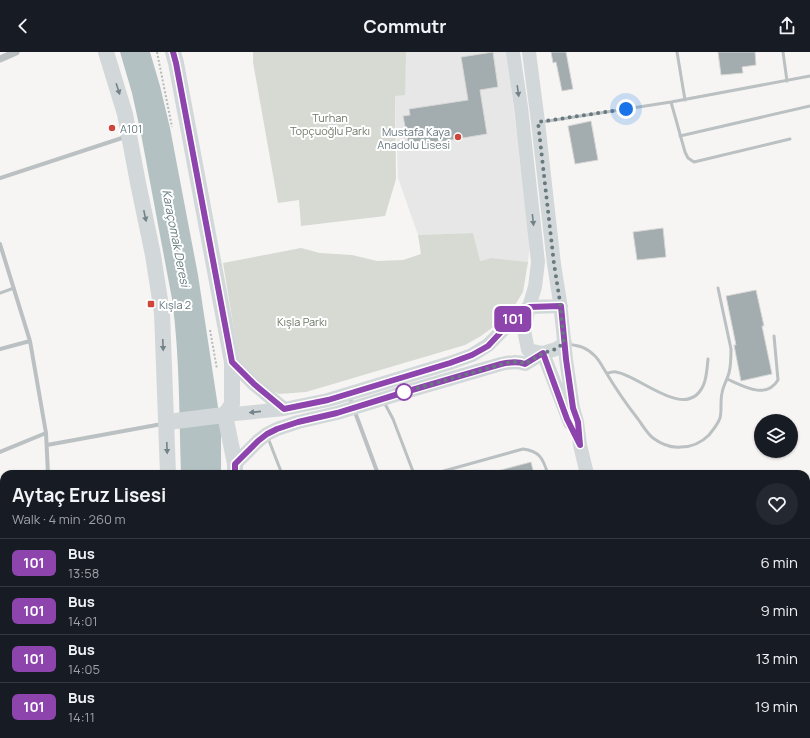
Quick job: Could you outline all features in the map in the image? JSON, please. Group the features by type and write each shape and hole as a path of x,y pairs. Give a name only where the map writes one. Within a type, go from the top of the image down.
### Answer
{"main road":[{"path":"106,52 126,114 162,314 171,422 168,470"},
{"path":"173,52 232,362 232,404 220,416"},
{"path":"513,52 523,124 538,262 535,287 524,330 528,350 543,353"},
{"path":"529,52 554,264 561,306 566,359 573,408 578,422 580,445 586,470"},
{"path":"171,422 284,409 349,394 472,355 488,346 516,316 529,307 561,306"},
{"path":"235,469 258,441 277,429 298,422 337,413 506,362 525,364 543,353 556,349 564,343"},
{"path":"543,353 567,419 580,445"},
{"path":"232,362 254,384 284,409"},
{"path":"220,416 235,469"}],"street":[{"path":"0,59 16,52"},
{"path":"0,178 129,135"},
{"path":"0,244 30,341 46,433 48,470"},
{"path":"0,349 30,341"},
{"path":"349,394 377,470"},
{"path":"47,445 171,422"},
{"path":"0,452 46,433"}],"lane":[{"path":"677,52 685,100"},
{"path":"783,52 787,81"},
{"path":"523,124 685,100 810,76"},
{"path":"671,102 680,136 688,158 694,162 790,139"},
{"path":"680,136 810,106"},
{"path":"0,293 14,288"},
{"path":"564,343 584,347 596,357 648,434 666,445 679,448 692,446 707,437 717,424 720,416 722,392 730,367 730,349 718,288"},
{"path":"727,379 761,391 771,389 778,380 774,336"},
{"path":"607,373 615,371 630,377 668,397 684,400 695,396 702,388 708,359"},
{"path":"382,399 393,419 412,470"},
{"path":"267,434 280,470"},
{"path":"447,470 523,449 533,451 538,454 547,470"}],"shaded area":[{"name":"Mustafa Kaya Anadolu Lisesi","path":"396,52 507,52 530,245 528,262 493,258 479,261 473,233 418,235 398,178 395,96"}],"green space":[{"name":"Turhan Topçuoğlu Parkı","path":"253,52 406,52 405,95 395,96 396,179 385,216 301,226 299,200 278,203 253,62"},
{"name":"Kışla Parkı","path":"473,233 480,261 492,258 528,262 523,292 512,310 500,322 481,336 465,345 306,392 279,394 264,387 240,362 223,263 301,248 320,253 352,255 377,261 403,260 421,254 418,235"}],"water":[{"name":"Karaçomak Deresi","path":"120,52 150,52 170,128 198,275 218,407 221,433 221,470 181,470 178,365 175,321 141,134 132,93"}],"building":[{"path":"493,52 498,87 480,90 487,134 409,147 403,116 410,115 409,109 468,100 461,57"},
{"path":"551,52 566,52 573,89 562,91 556,62 553,63"},
{"path":"718,52 755,52 756,65 742,67 743,73 721,75"},
{"path":"591,121 598,160 575,164 568,126"},
{"path":"663,228 666,257 637,260 633,232"},
{"path":"756,290 772,374 741,381 734,345 736,345 726,296"},
{"path":"531,462 533,470 501,470"}],"bus line":[{"name":"101","path":"173,52 232,362 254,384 284,409 328,400 472,355 488,346 516,316 529,307 561,306 566,359 573,408 578,422 580,445 567,419 543,353 525,364 520,362 501,364 337,413 298,422 277,429 258,441 235,464 235,470"}],"place":[{"name":"A101","path":"112,128"},
{"name":"Mustafa Kaya Anadolu Lisesi","path":"458,137"},
{"name":"Kışla 2","path":"151,304"}],"route":[{"path":"404,392 501,364 520,362 525,364 543,353 556,349 564,343 538,122 626,109"}]}
